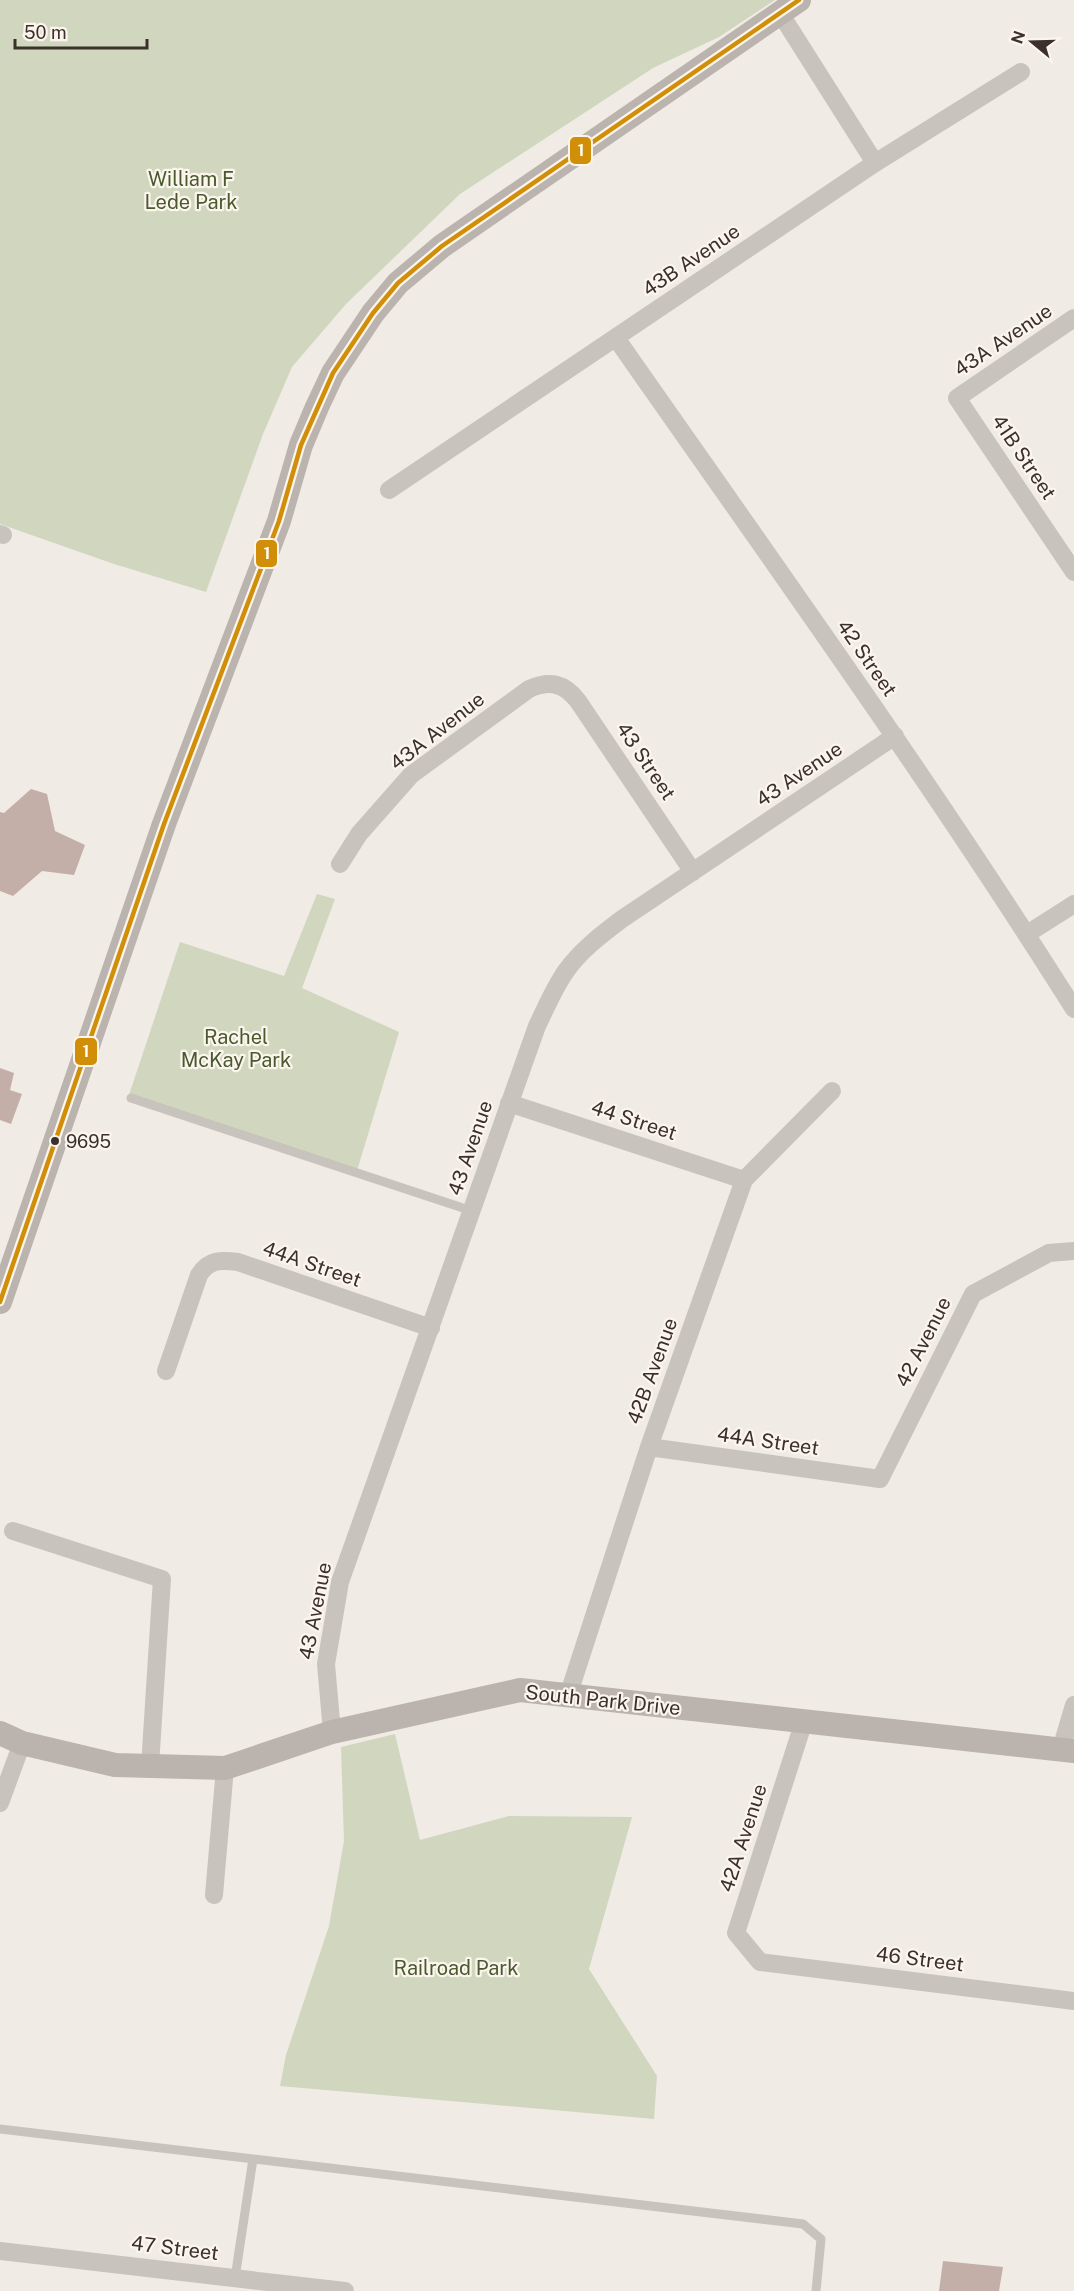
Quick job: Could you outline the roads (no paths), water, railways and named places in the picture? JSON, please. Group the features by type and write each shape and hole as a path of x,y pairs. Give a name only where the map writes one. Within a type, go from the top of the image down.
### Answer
{"main road":[{"path":"0,1302 164,824 279,521 301,445 333,373 373,313 398,283 442,246 789,6"},
{"name":"South Park Drive","path":"0,1733 22,1743 115,1765 225,1768 332,1732 520,1690 1067,1750"}],"street":[{"path":"789,6 875,163"},
{"name":"43B Avenue","path":"389,490 875,163 1021,72"},
{"name":"43A Avenue","path":"957,398 1074,318"},
{"name":"42 Street","path":"616,338 895,736 1027,934 1074,1009"},
{"name":"41B Street","path":"957,398 1074,572"},
{"name":"43A Avenue","path":"340,864 359,834 411,775 529,689 554,683"},
{"name":"43 Street","path":"554,683 571,693 578,702 693,872"},
{"name":"43 Avenue","path":"332,1732 326,1664 340,1582 537,1026 567,970 604,933 895,736"},
{"path":"1027,934 1074,904"},
{"name":"42B Avenue","path":"568,1696 649,1447 744,1180 832,1091"},
{"name":"44 Street","path":"509,1103 744,1180"},
{"name":"42 Avenue","path":"880,1479 973,1294 1049,1253 1074,1251"},
{"name":"44A Street","path":"166,1371 199,1275 211,1262 226,1260 238,1262 431,1329"},
{"name":"44A Street","path":"649,1447 880,1479"},
{"path":"13,1530 162,1579 150,1766"},
{"path":"1067,1750 1074,1705"},
{"name":"42A Avenue","path":"760,1962 736,1933 804,1721"},
{"path":"0,1803 22,1743"},
{"path":"214,1895 225,1768"},
{"name":"46 Street","path":"760,1962 1074,2001"},
{"name":"47 Street","path":"0,2251 235,2285 345,2291"}],"lane":[{"path":"131,1098 472,1211"},
{"path":"0,2129 803,2224 821,2239 816,2291"},
{"path":"235,2285 253,2159"}],"place":[{"name":"9695","path":"55,1141"}],"park label":[{"name":"William F Lede Park","path":"191,190"},
{"name":"Rachel McKay Park","path":"236,1048"},
{"name":"Railroad Park","path":"456,1968"}]}
